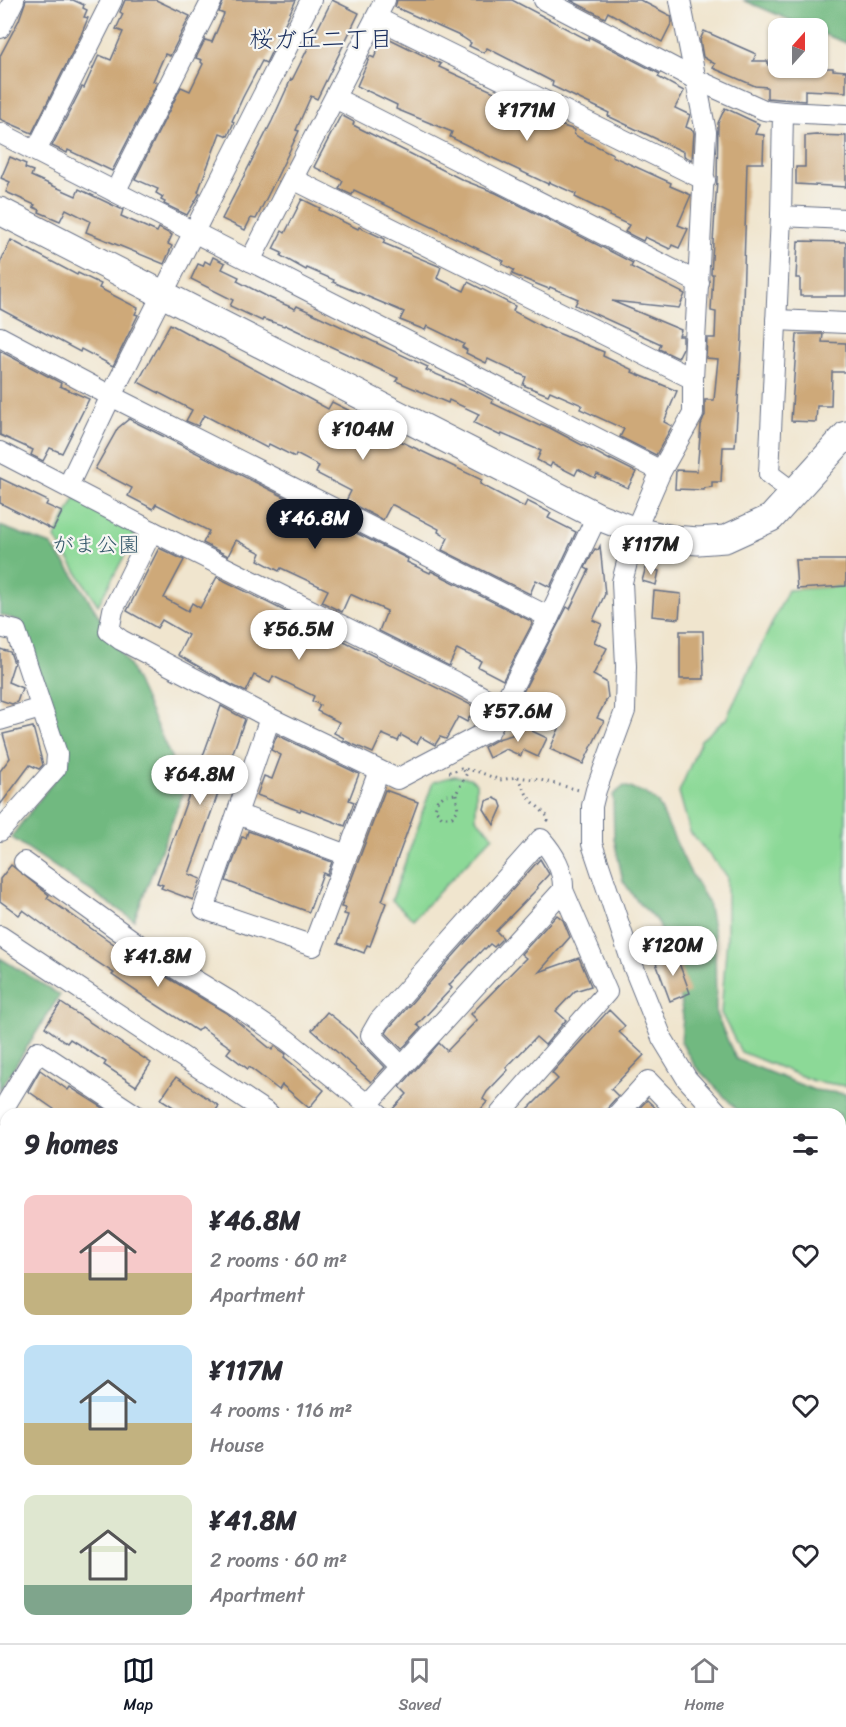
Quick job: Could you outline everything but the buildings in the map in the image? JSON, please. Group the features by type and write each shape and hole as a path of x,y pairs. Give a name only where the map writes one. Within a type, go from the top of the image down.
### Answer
{"street":[{"path":"0,28 14,0"},
{"path":"36,151 111,0"},
{"path":"115,192 212,0"},
{"path":"68,486 161,295 311,0"},
{"path":"250,261 386,0"},
{"path":"544,0 695,79 765,110 846,116"},
{"path":"680,0 706,132 693,414 662,471 635,531 622,582 626,666 625,711 599,777 592,806 592,844 633,966 662,1038 687,1079 714,1108"},
{"path":"376,18 705,180"},
{"path":"336,98 699,283"},
{"path":"783,112 781,216 769,474 794,492"},
{"path":"0,133 662,471"},
{"path":"293,179 693,379"},
{"path":"0,211 597,516 635,531 673,539 698,541 725,539 771,518 846,435"},
{"path":"781,216 846,219"},
{"path":"776,320 846,323"},
{"path":"0,337 111,396 549,617"},
{"path":"0,452 152,531 458,683 503,708"},
{"path":"152,531 113,610 109,631 121,640 270,718 397,778 490,730 549,617 597,516"},
{"path":"0,627 16,631 57,754 56,768 0,831"},
{"path":"0,720 42,708"},
{"path":"270,718 204,909 313,946 379,771"},
{"path":"237,814 347,855"},
{"path":"402,1067 371,1035 379,1021 541,839 552,852 564,877 563,890 607,992 505,1108"},
{"path":"24,862 150,953 234,1004 287,1040 373,1108"},
{"path":"375,1108 402,1067 563,890"},
{"path":"0,936 260,1108"},
{"path":"4,1108 38,1051 125,1108"},
{"path":"623,1108 648,1081 674,1108"}],"path":[{"path":"442,755 438,764 445,771 453,772 461,768 500,780 517,777 540,780 581,791 596,790"},
{"path":"456,794 445,795 436,801 435,809 442,817 452,817 458,810 456,794 467,773 461,768"},
{"path":"517,777 529,798"}],"green space":[{"path":"743,0 846,0 846,43 828,36 828,18 785,18"},
{"name":"がま公園","path":"75,498 128,526 135,536 98,605 55,538"},
{"path":"0,526 51,545 73,574 130,667 185,788 134,920 11,837 68,762 21,621 0,615"},
{"path":"846,586 846,1086 814,1081 741,1052 721,1013 727,938 727,876 690,832 679,792 701,740 726,719 788,590"},
{"path":"454,776 470,778 476,783 476,818 493,836 413,919 392,900 433,782"},
{"path":"624,786 645,793 658,803 689,870 708,902 715,938 716,1014 736,1059 814,1090 846,1094 846,1108 735,1108 695,1066 681,1042 683,1017 676,973 658,922 637,901 623,881 614,839 613,795"},
{"path":"0,958 60,995 0,1090"}],"district":[{"name":"桜ガ丘二丁目","path":"321,39"}]}
